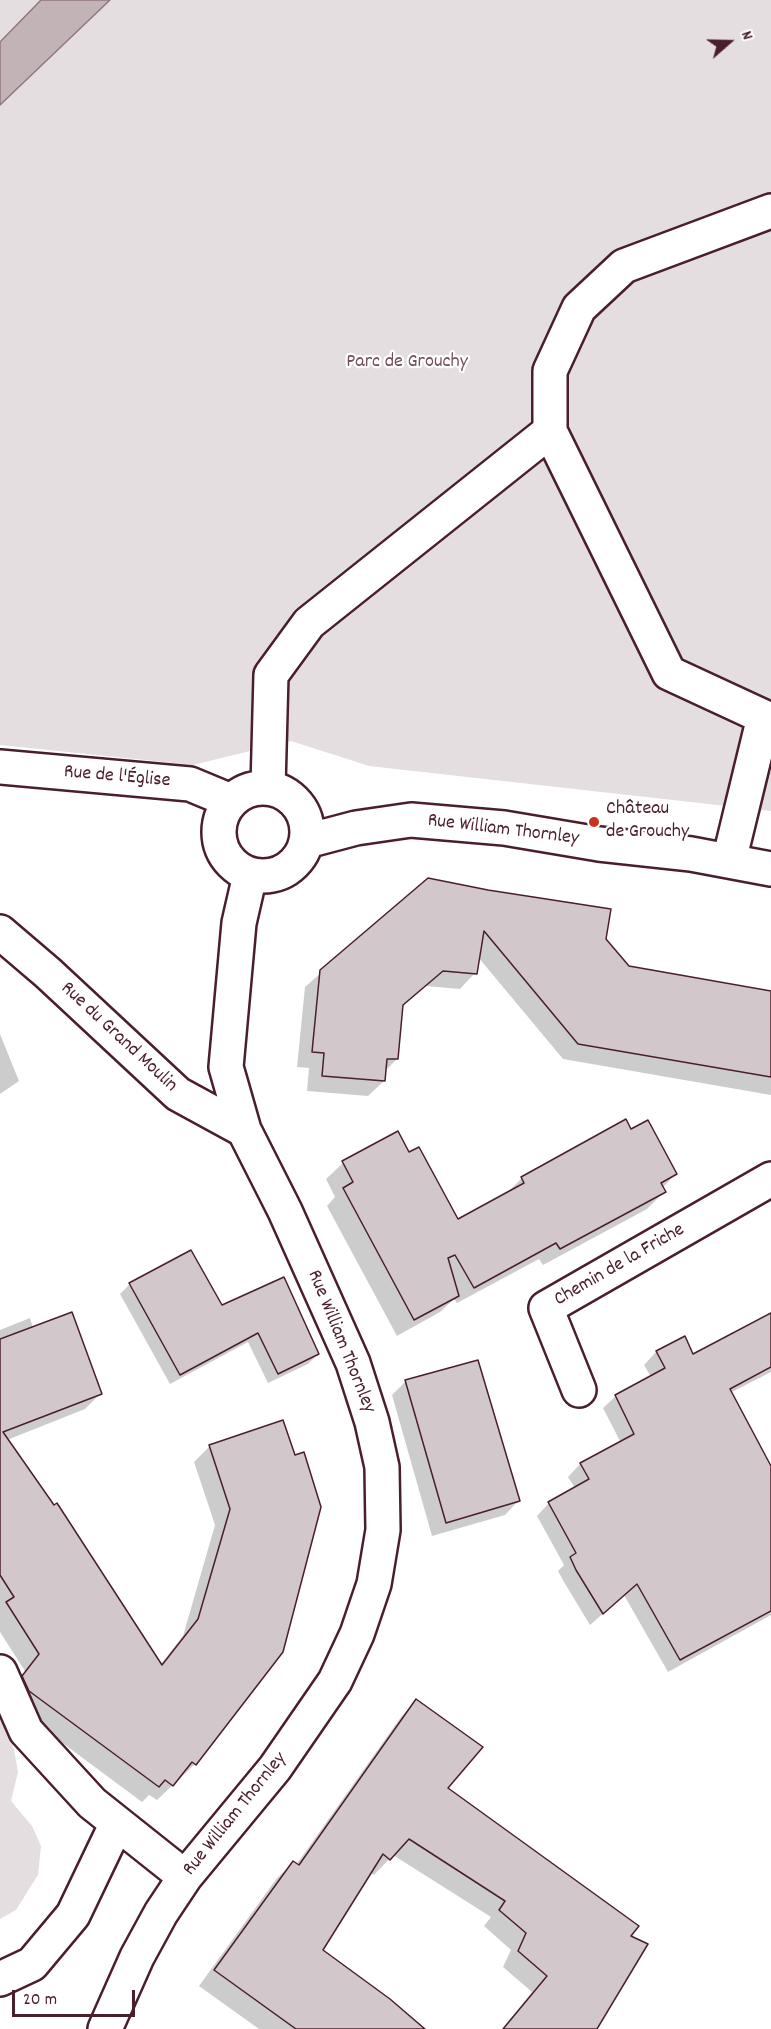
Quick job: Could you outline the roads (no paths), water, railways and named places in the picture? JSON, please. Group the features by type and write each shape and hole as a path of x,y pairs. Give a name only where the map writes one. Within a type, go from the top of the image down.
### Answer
{"street":[{"path":"729,861 764,717 669,673 550,431 550,371 579,308 624,266 771,211"},
{"path":"268,788 271,675 309,622 550,431"},
{"name":"Rue de l'Église","path":"0,767 190,784 231,801"},
{"path":"268,788 282,792 294,800 303,812 307,826 307,841 292,866 279,874 250,875 231,862 220,843 218,828 222,813 242,792 268,788"},
{"name":"Rue William Thornley","path":"307,841 356,828 411,820 504,828 771,869"},
{"name":"Rue William Thornley","path":"115,2020 137,1957 185,1877 275,1768 335,1681 357,1634 374,1584 383,1530 382,1467 372,1422 352,1363 285,1211 244,1130 226,1067 239,923 250,875"},
{"name":"Rue du Grand Moulin","path":"0,932 48,972 178,1094 244,1130"},
{"name":"Chemin de la Friche","path":"579,1390 546,1308 771,1179"},
{"path":"0,1672 26,1731 92,1803 185,1877"},
{"path":"0,1979 32,1964 73,1916 117,1823"}],"place":[{"name":"Château de Grouchy","path":"594,822"}],"park label":[{"name":"Parc de Grouchy","path":"407,363"}]}
